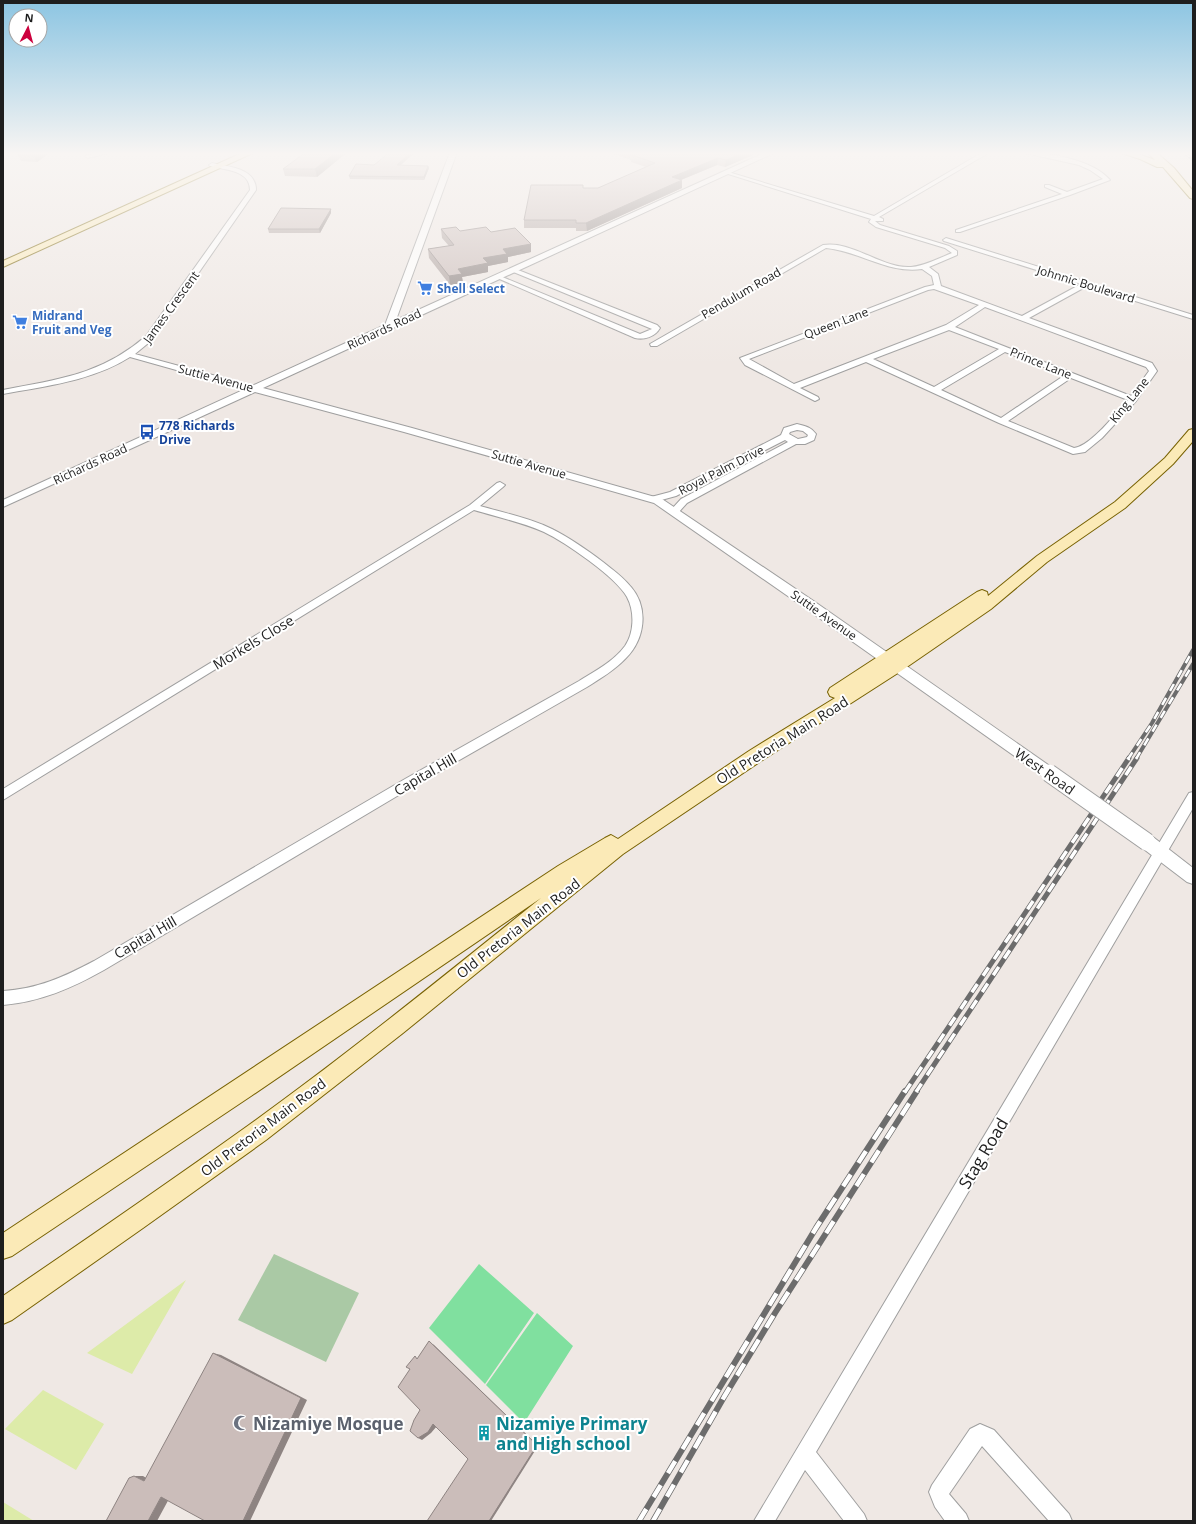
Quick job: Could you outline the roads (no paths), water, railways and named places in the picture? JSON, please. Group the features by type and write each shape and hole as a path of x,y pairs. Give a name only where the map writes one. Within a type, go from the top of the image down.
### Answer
{"main road":[{"path":"3,257 82,223"},
{"path":"3,264 92,223"},
{"name":"Old Pretoria Main Road","path":"3,1247 623,835 781,728 986,606 1042,559 1114,509 1134,493 1169,461 1193,433"},
{"name":"Old Pretoria Main Road","path":"3,1311 147,1212 258,1132 396,1026 617,849 891,663"}],"street":[{"name":"James Crescent","path":"3,392 83,376 113,365 131,355 154,333 230,223"},
{"path":"389,326 427,223"},
{"name":"Richards Road","path":"3,504 615,223"},
{"path":"872,223 947,247 955,252 955,254 916,268"},
{"name":"Johnnic Boulevard","path":"890,223 1193,317"},
{"path":"958,231 981,223"},
{"name":"Pendulum Road","path":"654,344 820,248 829,246 838,247 897,267 916,268"},
{"path":"916,268 929,278 935,287 985,304"},
{"path":"498,277 638,336 643,336 656,328 513,270"},
{"path":"1023,318 1086,284"},
{"name":"Queen Lane","path":"794,388 748,363 744,358 935,287"},
{"path":"794,388 949,327 985,304"},
{"name":"King Lane","path":"867,359 1067,450 1078,451 1082,450 1099,436 1133,399 1152,371 1151,367 985,304"},
{"name":"Prince Lane","path":"949,327 1133,399"},
{"path":"935,390 1004,349"},
{"name":"Suttie Avenue","path":"131,355 654,499 675,511 891,663"},
{"path":"1002,421 1070,375"},
{"path":"794,388 815,399"},
{"name":"Royal Palm Drive","path":"654,499 673,494 786,436 785,434 787,430 804,428 812,434 811,438 807,441 795,441 682,503 675,511"},
{"path":"786,436 795,441"},
{"path":"716,472 727,479"},
{"name":"Morkels Close","path":"3,795 473,507 500,485"},
{"name":"Capital Hill","path":"3,998 40,993 63,984 182,916 361,810 584,684 625,654 633,642 638,618 632,595 625,586 610,572 548,531 473,507"},
{"name":"West Road","path":"891,663 1147,842 1193,877"},
{"name":"Stag Road","path":"764,1521 1193,797"},
{"path":"959,1521 943,1503 939,1492 977,1436 980,1434 987,1437 1062,1521"},
{"path":"805,1453 857,1521"}],"railway":[{"path":"1128,759 1152,723 1193,650"},
{"path":"1136,759 1193,664"},
{"path":"905,1092 1129,758"},
{"path":"916,1092 1137,758"},
{"path":"639,1521 816,1228 905,1091"},
{"path":"653,1521 724,1397 775,1313 917,1091"}],"place":[{"name":"Shell Select","path":"425,288"},
{"name":"Midrand Fruit and Veg","path":"20,322"},
{"name":"778 Richards Drive","path":"147,432"},
{"name":"Nizamiye Mosque","path":"241,1423"},
{"name":"Nizamiye Primary and High school","path":"484,1433"}]}
